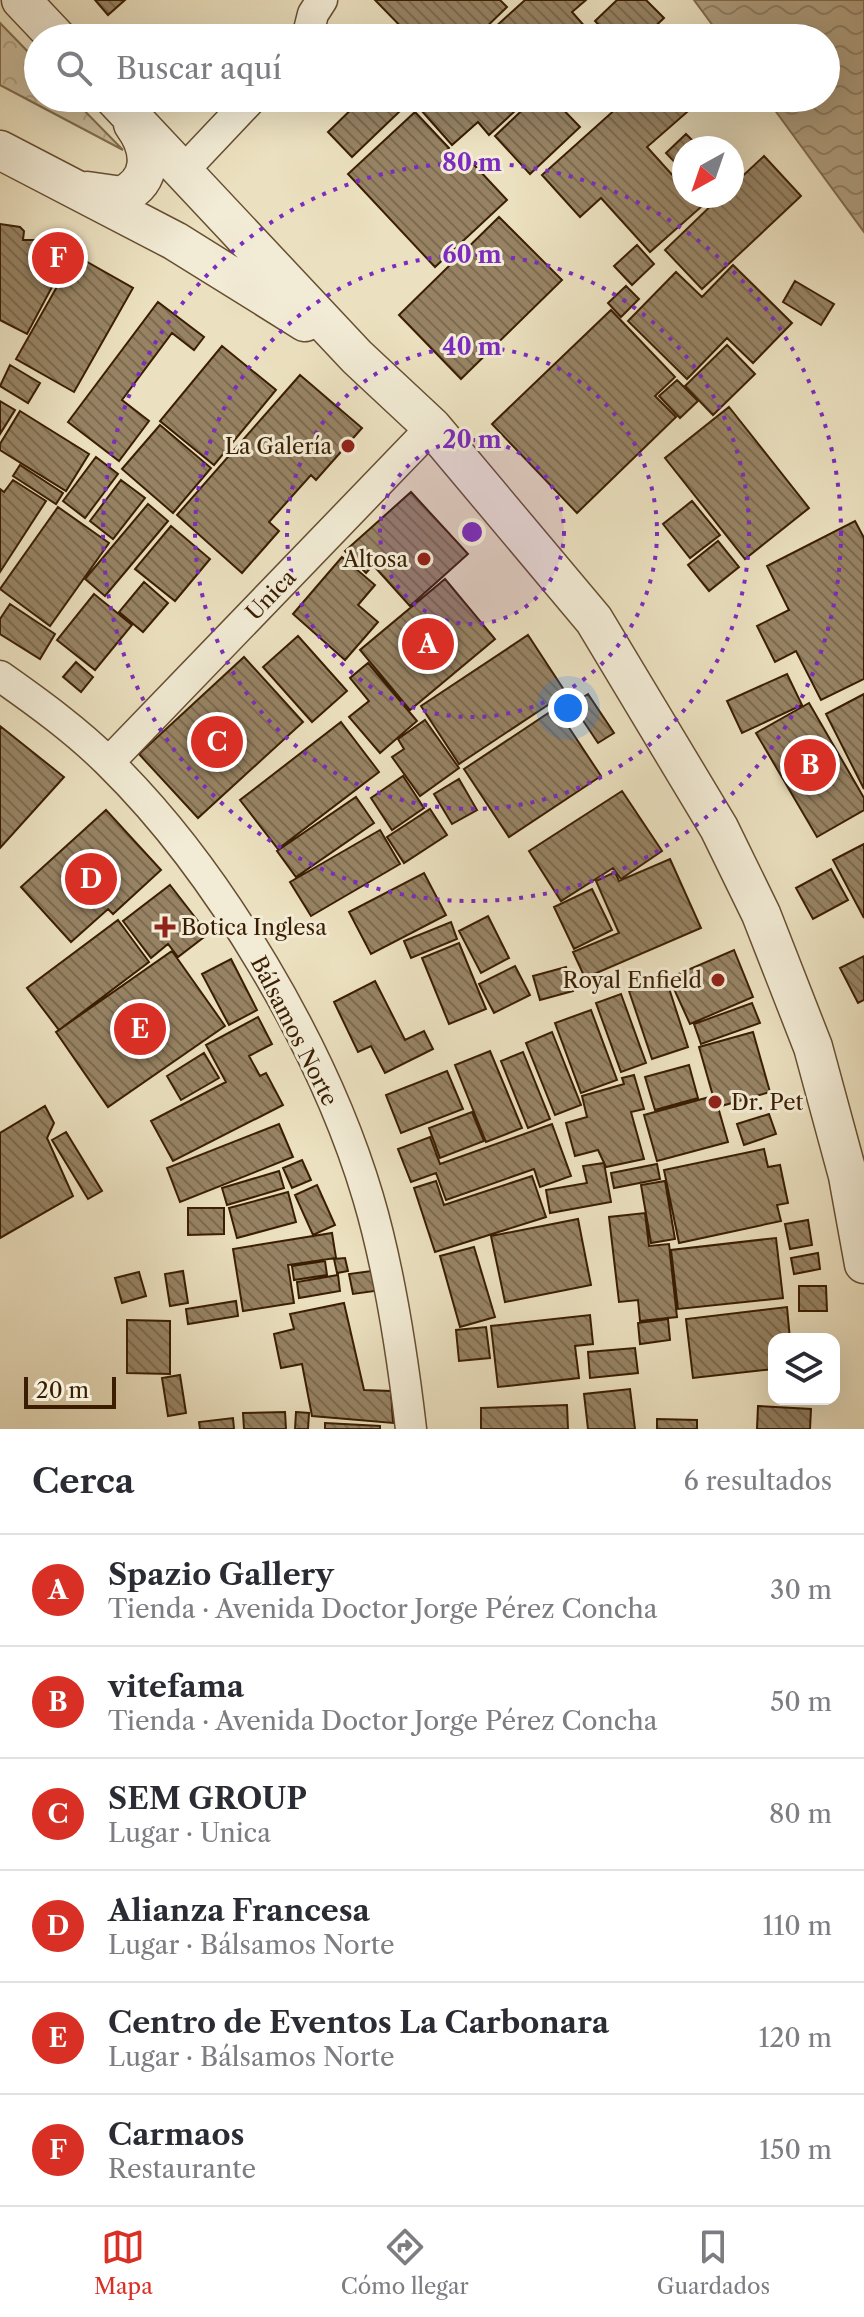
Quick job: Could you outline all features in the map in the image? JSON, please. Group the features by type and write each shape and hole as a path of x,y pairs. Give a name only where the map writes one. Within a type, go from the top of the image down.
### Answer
{"street":[{"path":"21,0 44,24"},
{"path":"310,24 322,0"},
{"path":"80,189 122,196 132,190 146,170 147,150 122,112"},
{"path":"126,112 357,357 432,427 594,620 719,828 761,914 813,1047 856,1171 864,1264"},
{"path":"183,171 239,112"},
{"path":"0,150 175,241 357,357"},
{"name":"Unica","path":"109,762 432,427"},
{"name":"Bálsamos Norte","path":"0,676 109,762 177,841 238,925 290,1015 335,1109 368,1198 400,1352 411,1429"}],"green space":[{"path":"0,23 24,48 24,98 0,85"},
{"path":"51,112 86,112 123,150"}],"water":[{"path":"694,0 864,0 864,232 776,112 840,112 840,24 712,24"}],"building":[{"path":"95,0 125,0 108,15"},
{"path":"375,0 500,0 507,7 489,24 398,24"},
{"path":"525,0 586,0 572,12 583,24 498,24"},
{"path":"617,0 646,0 664,18 658,24 598,24 595,21"},
{"path":"349,112 399,112 352,157 328,132"},
{"path":"415,112 449,148 445,152 453,160 462,152 507,200 435,267 348,174"},
{"path":"423,112 514,112 489,135 478,122 452,145"},
{"path":"520,112 566,112 580,127 530,174 495,136"},
{"path":"612,112 687,112 647,147 672,175 672,208 700,208 650,252 601,198 580,217 542,175"},
{"path":"764,156 801,196 702,289 665,250 709,208 744,208 744,175"},
{"path":"499,217 562,280 461,379 399,315"},
{"path":"0,224 20,227 24,231 23,240 40,240 69,255 27,334 0,320"},
{"path":"637,245 654,264 632,285 614,266"},
{"path":"75,255 133,288 74,392 16,359"},
{"path":"733,265 792,323 753,363 727,338 687,379 628,321 676,272 702,297"},
{"path":"795,281 834,304 821,325 783,302"},
{"path":"626,286 639,299 621,317 608,303"},
{"path":"158,302 204,337 194,350 172,333 122,400 149,421 119,461 68,422"},
{"path":"611,310 675,377 655,396 676,417 577,513 492,424"},
{"path":"727,345 755,374 713,415 685,386"},
{"path":"222,346 276,390 214,465 160,421"},
{"path":"10,365 40,383 28,403 0,386"},
{"path":"300,375 362,428 316,480 311,475 269,522 279,531 242,573 177,515"},
{"path":"677,380 698,401 680,418 659,396"},
{"path":"0,401 15,410 0,434"},
{"path":"729,407 809,508 745,559 665,458"},
{"path":"20,411 89,454 66,491 0,450 0,444"},
{"path":"160,425 211,468 173,513 122,469"},
{"path":"96,457 118,474 85,518 63,501"},
{"path":"20,465 63,493 56,504 13,476"},
{"path":"13,480 46,501 0,572 0,489 4,492"},
{"path":"121,480 145,498 113,539 90,521"},
{"path":"411,492 468,554 410,606 373,565 366,573 345,551"},
{"path":"692,501 720,535 690,558 663,524"},
{"path":"148,504 168,521 105,596 85,579"},
{"path":"58,507 109,543 50,626 0,589"},
{"path":"855,521 864,538 864,679 821,700 796,651 775,662 757,626 789,610 767,566"},
{"path":"171,526 210,559 175,601 135,569"},
{"path":"718,541 739,567 709,591 688,565"},
{"path":"342,557 375,585 358,605 378,622 345,660 293,614"},
{"path":"445,579 495,639 410,710 360,650"},
{"path":"144,582 168,603 143,632 119,612"},
{"path":"94,594 132,625 95,670 57,640"},
{"path":"10,604 55,634 40,659 0,634 0,619"},
{"path":"528,635 566,693 459,764 421,706"},
{"path":"298,636 347,691 312,722 263,667"},
{"path":"244,657 303,722 198,818 139,754"},
{"path":"76,662 93,677 81,692 63,677"},
{"path":"368,663 417,721 380,753 349,717 369,701 350,678"},
{"path":"787,674 802,705 742,733 727,701"},
{"path":"588,694 614,733 598,743 572,704"},
{"path":"864,694 864,789 826,714"},
{"path":"809,703 864,798 864,810 817,837 756,733"},
{"path":"556,708 601,776 509,837 464,769"},
{"path":"425,720 459,768 420,796 392,757 404,749 398,739"},
{"path":"341,722 379,772 278,849 240,800"},
{"path":"0,726 64,777 0,848"},
{"path":"403,776 424,808 392,830 371,798"},
{"path":"459,779 477,810 452,824 434,794"},
{"path":"622,791 662,851 621,879 613,868 561,901 529,851"},
{"path":"356,797 374,823 296,877 277,851"},
{"path":"430,809 447,835 404,863 387,837"},
{"path":"106,810 161,870 113,914 108,909 71,942 21,887"},
{"path":"380,830 400,864 311,916 290,882"},
{"path":"864,844 864,918 833,860"},
{"path":"670,859 701,928 585,978 573,952 619,933 596,881 615,872 619,881"},
{"path":"831,869 848,900 813,919 796,888"},
{"path":"424,873 446,915 371,954 349,912"},
{"name":"Botica Inglesa","path":"170,885 208,934 178,957 168,944 151,958 123,921"},
{"path":"592,889 612,930 574,949 554,907"},
{"path":"488,916 509,958 481,973 459,931"},
{"path":"118,920 149,962 59,1030 27,988"},
{"path":"451,922 457,939 411,958 404,941"},
{"path":"459,943 486,1009 449,1024 422,958"},
{"path":"734,950 753,997 690,1024 669,978"},
{"path":"172,951 225,1026 108,1107 56,1032"},
{"path":"864,956 864,1000 858,1003 840,968"},
{"path":"231,959 257,1010 229,1025 202,974"},
{"path":"515,966 530,995 494,1013 479,984"},
{"path":"566,967 573,991 540,1000 533,976"},
{"path":"666,979 688,1047 652,1059 629,991"},
{"path":"375,981 405,1040 424,1031 433,1049 385,1073 371,1046 358,1052 334,1002"},
{"path":"621,994 646,1063 621,1072 596,1003"},
{"path":"752,1003 760,1023 701,1044 694,1024"},
{"path":"591,1010 617,1080 581,1093 555,1023"},
{"path":"258,1017 272,1044 249,1056 260,1076 266,1073 283,1105 173,1161 151,1121 226,1082 206,1045"},
{"path":"552,1032 581,1105 555,1115 526,1043"},
{"name":"Dr. Pet","path":"753,1032 770,1092 718,1107 728,1142 657,1161 644,1115 713,1096 699,1047"},
{"path":"490,1051 522,1128 486,1142 455,1065"},
{"path":"523,1052 550,1119 528,1128 501,1061"},
{"path":"204,1053 219,1078 181,1100 167,1076"},
{"path":"689,1065 698,1098 655,1110 645,1077"},
{"path":"447,1071 463,1109 401,1133 386,1095"},
{"path":"634,1075 644,1109 631,1112 644,1159 606,1167 598,1150 575,1156 566,1123 587,1117 582,1096 624,1084 622,1078"},
{"path":"45,1106 54,1123 47,1138 73,1196 0,1238 0,1133"},
{"path":"472,1112 484,1141 440,1158 429,1128"},
{"path":"769,1114 776,1134 744,1145 737,1124"},
{"path":"279,1124 293,1157 180,1202 167,1168"},
{"path":"552,1124 571,1176 540,1187 534,1169 446,1200 436,1173 411,1182 398,1149 430,1137 440,1164"},
{"path":"66,1132 102,1191 88,1199 52,1140"},
{"path":"764,1149 768,1167 780,1165 788,1203 777,1205 781,1221 679,1243 664,1170"},
{"path":"302,1160 311,1180 292,1188 283,1168"},
{"path":"604,1163 611,1202 550,1213 546,1190 587,1183 583,1166"},
{"path":"657,1164 660,1179 614,1188 611,1173"},
{"path":"279,1171 284,1188 227,1205 222,1188"},
{"path":"532,1176 546,1217 435,1252 414,1188 436,1181 444,1205"},
{"path":"665,1181 675,1239 651,1243 641,1185"},
{"path":"317,1185 335,1225 313,1235 295,1195"},
{"path":"288,1192 296,1222 237,1238 229,1208"},
{"path":"188,1208 224,1208 224,1234 188,1235"},
{"path":"645,1213 649,1246 669,1244 677,1317 640,1321 638,1300 619,1302 609,1217"},
{"path":"578,1219 591,1285 505,1302 491,1236"},
{"path":"808,1220 812,1245 790,1249 785,1224"},
{"path":"332,1233 336,1258 288,1265 294,1303 243,1311 233,1249"},
{"path":"776,1238 783,1298 678,1309 671,1250"},
{"path":"474,1247 495,1317 460,1327 440,1256"},
{"path":"818,1253 820,1269 794,1274 791,1258"},
{"path":"345,1258 348,1271 337,1273 334,1259"},
{"path":"325,1261 327,1275 294,1280 292,1266"},
{"path":"379,1270 382,1290 353,1294 349,1274"},
{"path":"183,1271 188,1303 170,1306 165,1274"},
{"path":"139,1272 146,1296 122,1303 115,1278"},
{"path":"338,1275 340,1291 299,1298 297,1282"},
{"path":"799,1286 826,1286 827,1311 799,1311"},
{"path":"236,1301 238,1316 188,1324 186,1309"},
{"path":"344,1303 364,1390 391,1391 393,1423 312,1416 302,1364 281,1368 274,1334 294,1329 290,1314"},
{"path":"787,1307 789,1333 768,1333 768,1370 693,1378 686,1319"},
{"path":"590,1315 593,1344 575,1346 579,1378 498,1387 491,1326"},
{"path":"668,1319 670,1340 640,1344 638,1323"},
{"path":"127,1320 170,1321 170,1374 127,1373"},
{"path":"486,1327 490,1358 459,1361 456,1330"},
{"path":"635,1348 638,1373 590,1378 588,1352"},
{"path":"180,1375 186,1413 168,1416 162,1378"},
{"path":"630,1389 635,1429 588,1429 584,1394"},
{"path":"567,1405 568,1429 481,1429 481,1408"},
{"path":"758,1406 811,1409 810,1429 757,1429"},
{"path":"285,1412 286,1429 244,1429 243,1413"},
{"path":"296,1412 309,1413 308,1429 295,1429"},
{"path":"233,1418 234,1429 200,1429 199,1422"},
{"path":"657,1419 697,1420 697,1429 657,1429"},
{"path":"325,1423 380,1426 380,1429 325,1429"}],"place":[{"name":"Carmaos","path":"58,258"},
{"name":"La Galería","path":"348,446"},
{"name":"Altosa","path":"424,559"},
{"name":"Spazio Gallery","path":"428,644"},
{"name":"SEM GROUP","path":"217,742"},
{"name":"vitefama","path":"810,765"},
{"name":"Alianza Francesa","path":"91,879"},
{"name":"Botica Inglesa","path":"165,927"},
{"name":"Royal Enfield","path":"718,980"},
{"name":"Centro de Eventos La Carbonara","path":"140,1029"},
{"name":"Dr. Pet","path":"715,1102"}]}
